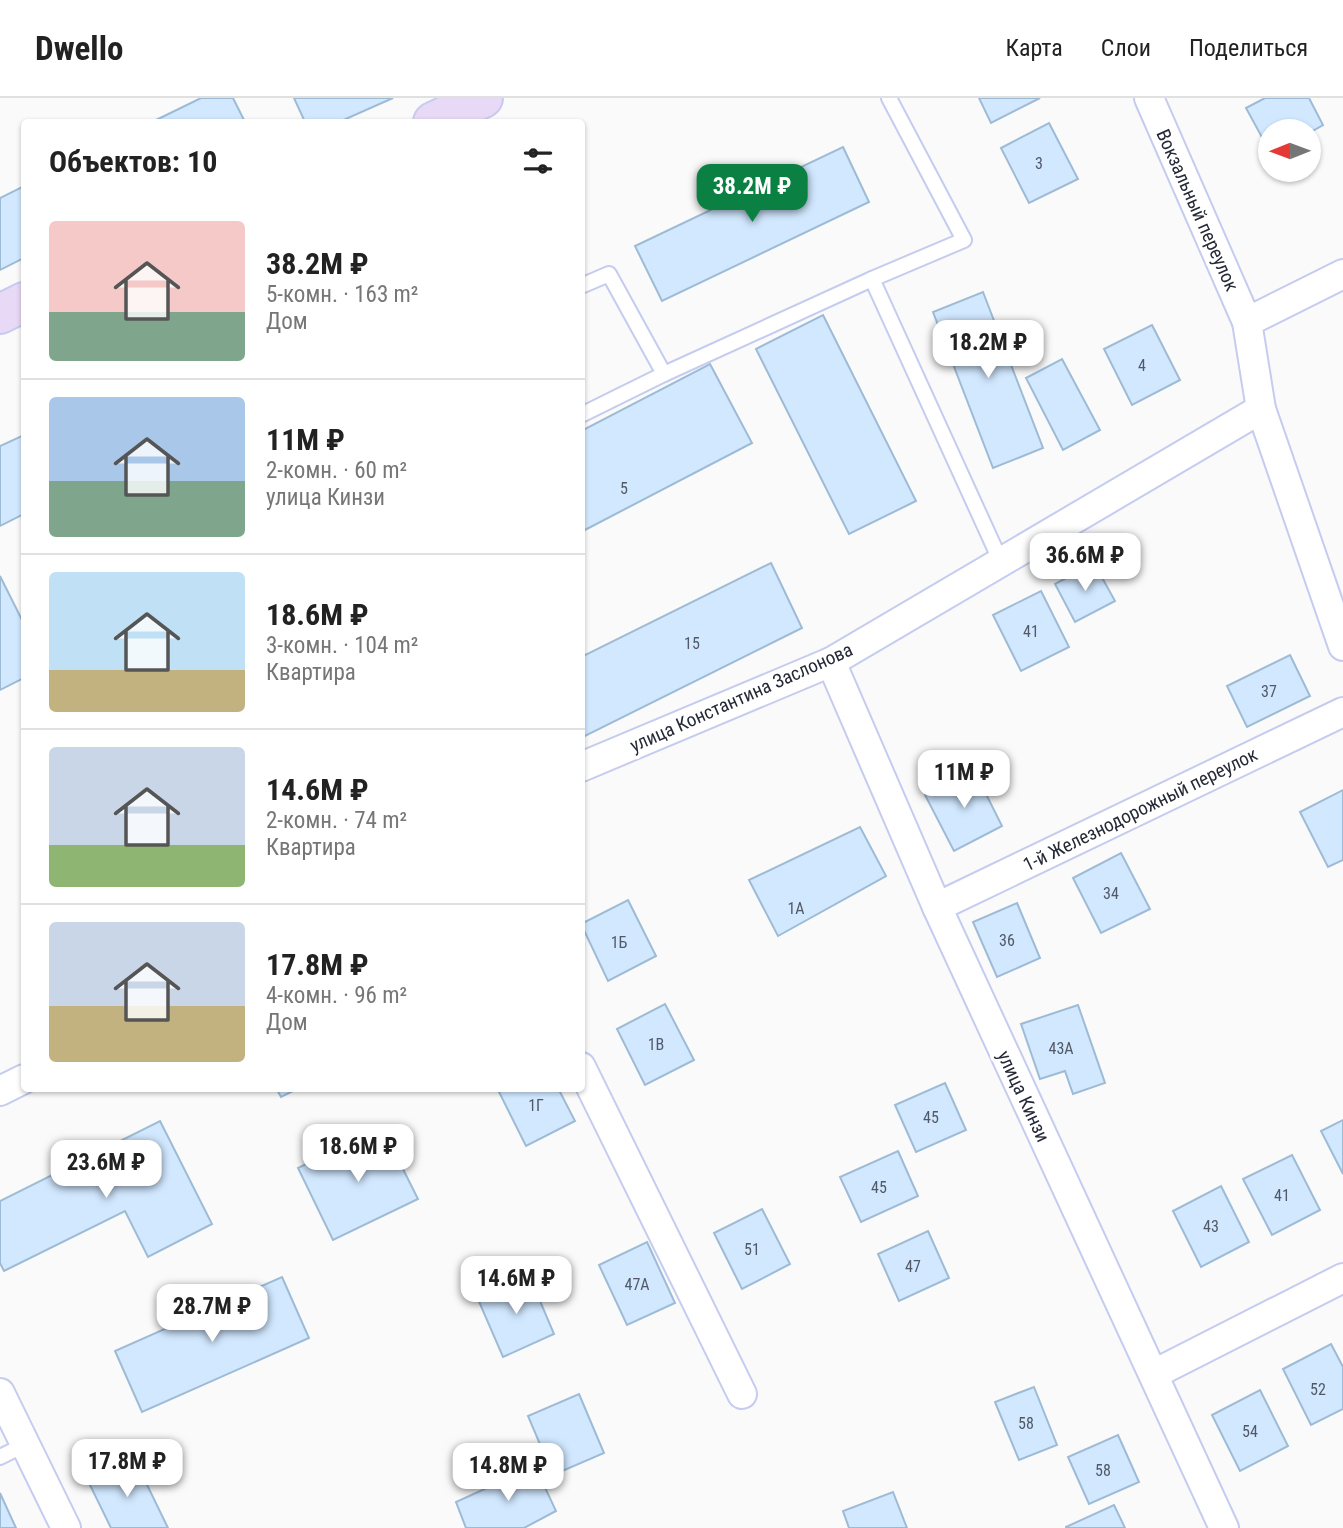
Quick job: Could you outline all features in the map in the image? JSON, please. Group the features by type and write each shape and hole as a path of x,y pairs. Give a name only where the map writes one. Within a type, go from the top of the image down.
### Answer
{"main road":[{"path":"439,119 483,98"},
{"path":"0,314 21,304"}],"street":[{"name":"Вокзальный переулок","path":"1149,98 1247,322 1261,409"},
{"path":"1247,322 1343,274"},
{"path":"1261,409 1343,646"},
{"name":"улица Константина Заслонова","path":"585,765 831,662 1261,409"},
{"name":"улица Кинзи","path":"831,662 937,907 1224,1528"},
{"name":"1-й Железнодорожный переулок","path":"937,907 1343,712"},
{"path":"585,1075 742,1394"},
{"path":"0,1091 21,1080"},
{"path":"1154,1374 1343,1278"},
{"path":"0,1392 12,1451 65,1528"}],"lane":[{"path":"585,413 872,279 964,240 889,98"},
{"path":"585,284 609,274 664,374"},
{"path":"872,279 1001,562"}],"building":[{"path":"201,98 233,98 244,119 158,119"},
{"path":"294,98 393,98 346,119 304,119"},
{"path":"979,98 1040,98 991,123"},
{"path":"1265,98 1309,98 1320,119 1258,119 1258,130 1246,108"},
{"path":"1049,123 1078,179 1029,203 1001,148"},
{"path":"843,147 869,202 662,301 635,246"},
{"path":"21,188 21,260 0,270 0,198"},
{"path":"983,292 1043,448 993,468 933,312"},
{"path":"823,315 916,501 849,534 756,349"},
{"path":"1152,325 1180,380 1132,405 1104,349"},
{"path":"1062,359 1100,430 1063,450 1026,378"},
{"path":"710,364 752,443 585,530 585,429"},
{"path":"21,436 21,516 0,526 0,446"},
{"path":"771,563 802,628 585,736 585,655"},
{"path":"1094,563 1115,601 1075,622 1055,584"},
{"path":"0,576 21,618 21,680 0,690"},
{"path":"1041,591 1069,647 1021,671 993,615"},
{"path":"1290,655 1310,696 1247,727 1227,686"},
{"path":"974,770 1002,826 954,851 925,795"},
{"path":"1343,790 1343,860 1328,867 1300,812"},
{"path":"860,827 886,876 778,936 749,880"},
{"path":"1121,853 1150,909 1101,933 1073,878"},
{"path":"628,900 656,956 608,981 585,932 585,922"},
{"path":"1017,903 1040,958 997,977 973,922"},
{"path":"665,1004 694,1060 645,1085 617,1029"},
{"path":"1078,1005 1105,1083 1073,1094 1065,1071 1040,1079 1021,1024"},
{"path":"945,1083 966,1130 916,1152 895,1105"},
{"path":"278,1092 291,1092 281,1097"},
{"path":"499,1092 560,1092 575,1121 526,1146"},
{"path":"1343,1120 1343,1174 1321,1131"},
{"path":"160,1121 212,1224 148,1257 125,1211 4,1271 0,1263 0,1201"},
{"path":"382,1127 418,1199 333,1240 298,1168"},
{"path":"898,1151 918,1196 861,1222 840,1177"},
{"path":"1292,1155 1320,1210 1272,1235 1243,1179"},
{"path":"1221,1186 1249,1242 1201,1267 1173,1211"},
{"path":"762,1209 790,1264 742,1289 714,1233"},
{"path":"928,1231 949,1278 899,1301 878,1254"},
{"path":"647,1242 675,1303 627,1325 599,1265"},
{"path":"529,1275 554,1334 503,1357 477,1297"},
{"path":"282,1277 309,1338 142,1412 115,1351"},
{"path":"1331,1344 1343,1367 1343,1409 1311,1425 1283,1369"},
{"path":"1034,1387 1057,1445 1019,1460 995,1402"},
{"path":"1260,1390 1288,1446 1240,1471 1212,1415"},
{"path":"579,1394 604,1453 553,1475 528,1416"},
{"path":"1118,1435 1139,1482 1089,1504 1068,1457"},
{"path":"135,1460 168,1528 111,1528 89,1483"},
{"path":"535,1466 556,1511 524,1528 466,1528 456,1502"},
{"path":"893,1492 907,1528 849,1528 843,1511"},
{"path":"0,1493 16,1528 0,1528"},
{"path":"1114,1505 1125,1528 1066,1528 1066,1527"}]}
